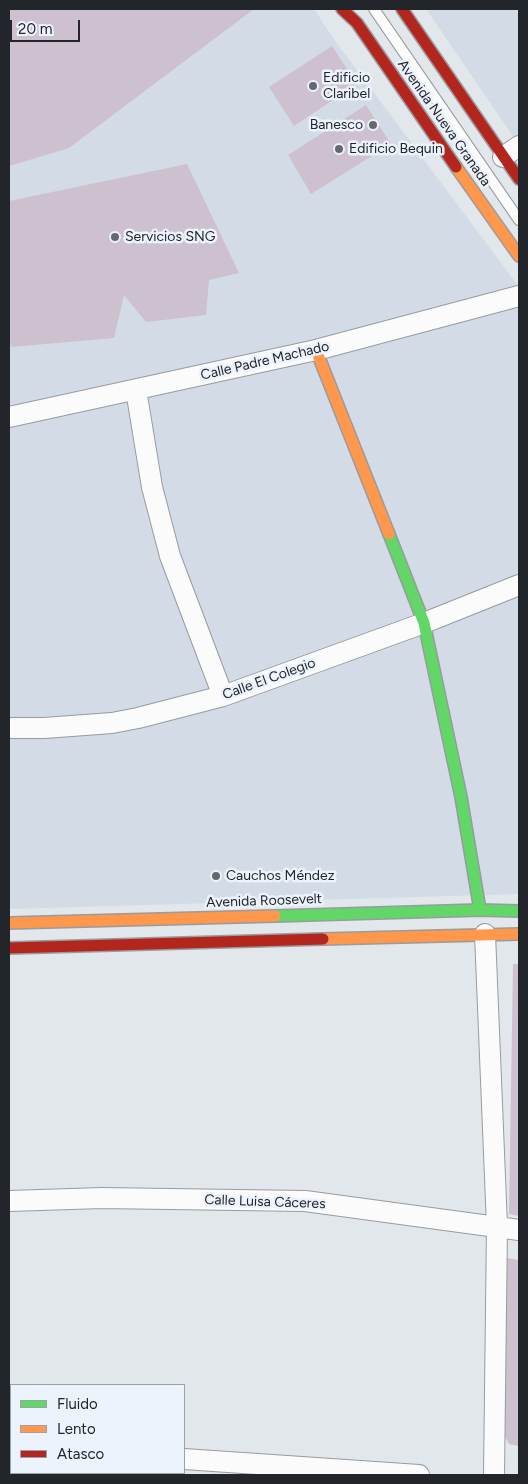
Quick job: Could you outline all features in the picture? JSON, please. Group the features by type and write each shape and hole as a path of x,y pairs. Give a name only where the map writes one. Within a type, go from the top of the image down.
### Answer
{"street":[{"name":"Avenida Nueva Granada","path":"342,9 360,28 519,256"},
{"path":"402,9 511,151 519,179"},
{"name":"Calle Padre Machado","path":"9,417 316,350 519,296"},
{"path":"316,350 424,623 461,797 480,910"},
{"path":"136,390 152,487 168,549 177,578 223,696"},
{"name":"Calle El Colegio","path":"9,728 44,728 112,722 138,718 223,696 424,623 519,585"},
{"name":"Avenida Roosevelt","path":"9,948 177,931 480,910 519,911"},
{"name":"Avenida Roosevelt","path":"9,923 177,931 519,934"},
{"path":"485,934 497,1226 494,1475"},
{"name":"Calle Luisa Cáceres","path":"9,1201 102,1198 305,1201 519,1230"},
{"path":"185,1459 419,1475"}],"lane":[{"path":"374,9 519,220"}],"shaded area":[{"path":"9,9 314,9 333,38 519,287 519,894 9,909"},
{"path":"426,9 519,9 519,145"}],"building":[{"path":"9,9 254,9 69,148 9,166"},
{"name":"Edificio Claribel","path":"332,46 357,84 294,126 269,87"},
{"name":"Edificio Bequin","path":"366,105 391,144 311,194 288,155"},
{"name":"Servicios SNG","path":"187,164 239,273 209,280 206,315 146,322 124,295 114,338 11,347 9,337 9,201"},
{"path":"513,964 519,964 519,1216 509,1214"},
{"path":"507,1258 519,1260 519,1446 509,1444 503,1432"}],"traffic: fast":[{"path":"389,534 424,623 461,797 480,910"},
{"path":"275,916 480,910 519,911"}],"traffic: slow":[{"path":"456,167 519,256"},
{"path":"316,350 389,534"},
{"path":"9,923 275,916"},
{"path":"323,939 519,934"}],"traffic: jam":[{"path":"342,9 357,23 456,167"},
{"path":"402,9 519,179"},
{"path":"9,948 323,939"}],"place":[{"name":"Edificio Claribel","path":"313,86"},
{"name":"Banesco","path":"373,125"},
{"name":"Edificio Bequin","path":"339,149"},
{"name":"Servicios SNG","path":"115,237"},
{"name":"Cauchos Méndez","path":"216,876"}]}
